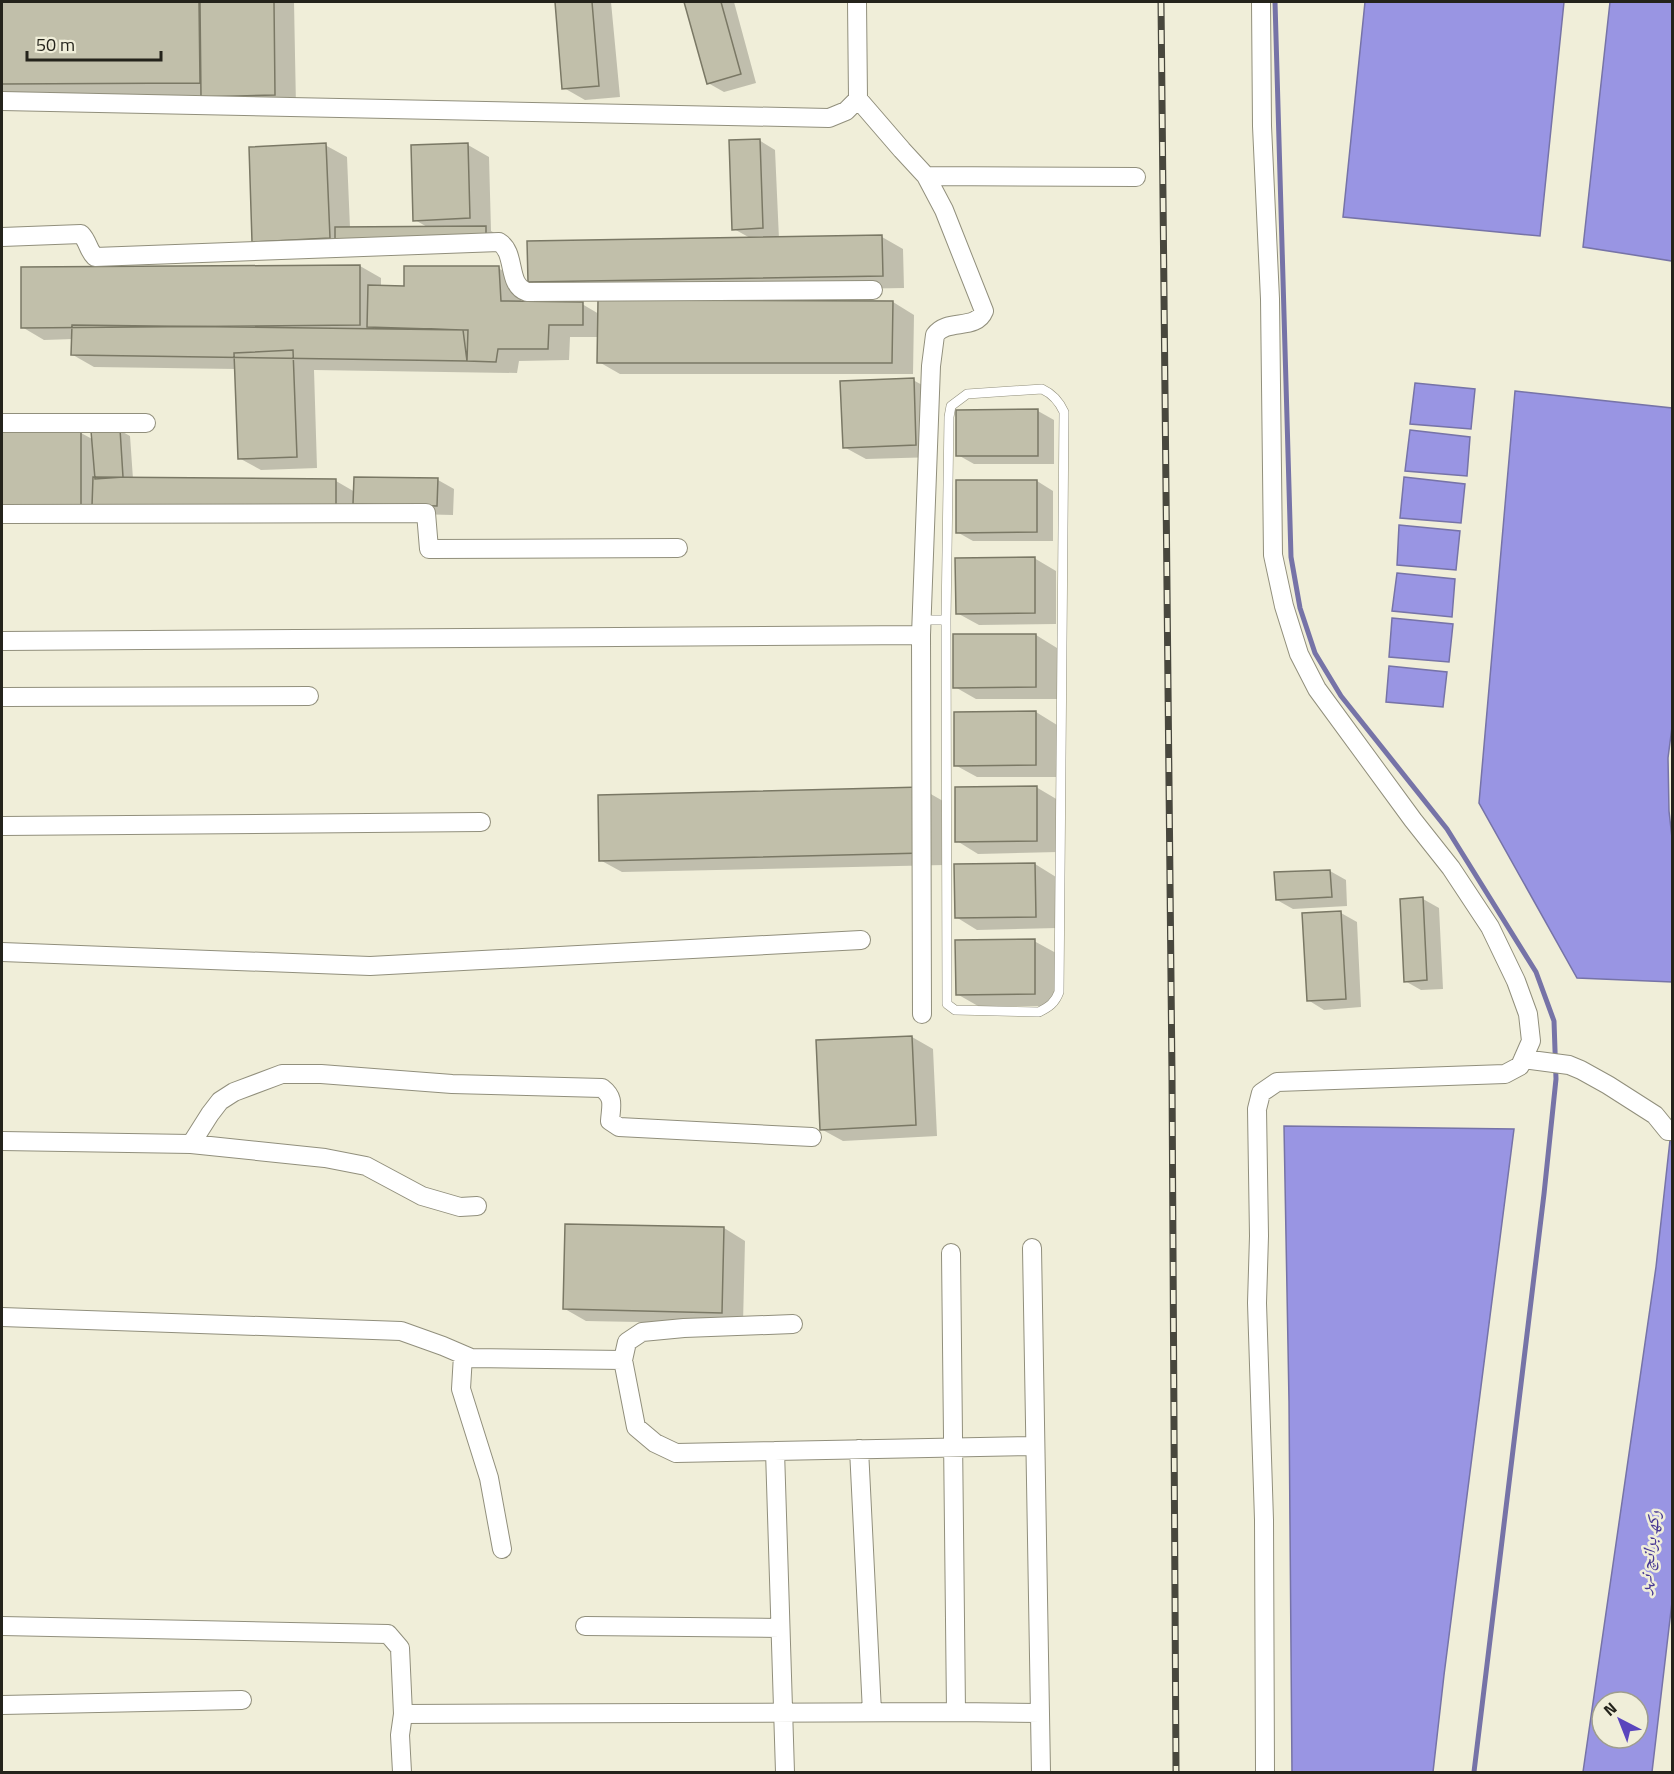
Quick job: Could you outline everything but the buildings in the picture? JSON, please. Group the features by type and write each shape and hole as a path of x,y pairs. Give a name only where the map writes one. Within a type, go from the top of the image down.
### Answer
{"street":[{"path":"857,2 858,99 926,176 944,210 984,310 982,316 974,322 946,326 935,335 928,395 921,627 922,1014"},
{"path":"1261,2 1262,126 1270,299 1273,555 1284,606 1299,654 1317,689 1451,868 1490,927 1516,981 1528,1014 1531,1060"},
{"path":"2,101 829,118 846,111 858,99"},
{"path":"926,176 1136,177"},
{"path":"2,237 81,234 87,240 90,252 95,257 499,242 508,250 517,285 522,291 527,292 873,290"},
{"path":"2,423 146,423"},
{"path":"2,514 426,513 429,549 678,549"},
{"path":"2,641 921,627"},
{"path":"2,697 309,696"},
{"path":"2,826 481,822"},
{"path":"2,952 370,966 861,940"},
{"path":"1265,1773 1264,1520 1257,1304 1259,1236 1257,1109 1261,1093 1277,1082 1505,1074 1531,1060 1569,1065 1608,1085 1655,1115 1670,1131"},
{"path":"191,1144 220,1101 234,1092 282,1074 321,1074 452,1084 602,1088 611,1098 610,1120 619,1127 812,1137"},
{"path":"2,1141 191,1144 302,1155 366,1166 422,1196 460,1207 477,1206"},
{"path":"1032,1248 1041,1773"},
{"path":"951,1254 956,1712"},
{"path":"2,1317 401,1331 471,1358 623,1360"},
{"path":"794,1324 642,1332 627,1342 623,1360 636,1427 656,1443 676,1453 1035,1446"},
{"path":"463,1354 461,1389 489,1478 502,1549"},
{"path":"859,1449 872,1712"},
{"path":"775,1451 785,1773"},
{"path":"2,1626 388,1634 400,1648 403,1714 400,1735 402,1773"},
{"path":"585,1626 780,1628"},
{"path":"2,1705 242,1700"},
{"path":"403,1714 1040,1713"}],"lane":[{"path":"1042,389 1060,403 1064,412 1059,992 1056,1000 1049,1007 1039,1012 955,1010 946,1004 946,620 951,406 967,394 1042,389"},
{"path":"921,627 946,620"}],"water":[{"path":"1365,2 1564,2 1540,236 1343,217"},
{"path":"1610,2 1672,2 1672,261 1583,247"},
{"path":"1415,383 1475,389 1471,429 1410,424"},
{"path":"1515,391 1672,408 1672,727 1668,758 1672,838 1672,982 1577,978 1479,803"},
{"path":"1410,430 1470,437 1467,476 1405,471"},
{"path":"1404,477 1465,484 1461,523 1400,518"},
{"path":"1399,525 1460,531 1456,570 1397,565"},
{"path":"1397,573 1455,579 1452,617 1392,611"},
{"path":"1392,618 1453,624 1449,662 1389,657"},
{"path":"1389,666 1447,672 1443,707 1386,702"},
{"name":"رکھ برانچ نہر","path":"1672,1122 1672,1602 1652,1772 1583,1772 1590,1724 1590,1750 1650,1750 1650,1690 1595,1690 1656,1267"},
{"path":"1284,1126 1514,1129 1433,1772 1292,1772"}],"waterway":[{"path":"1275,2 1291,557 1300,608 1315,653 1341,696 1447,829 1536,972 1554,1021 1556,1079 1544,1194 1474,1772"}],"railway":[{"path":"1161,2 1172,1076 1176,1772"}]}
